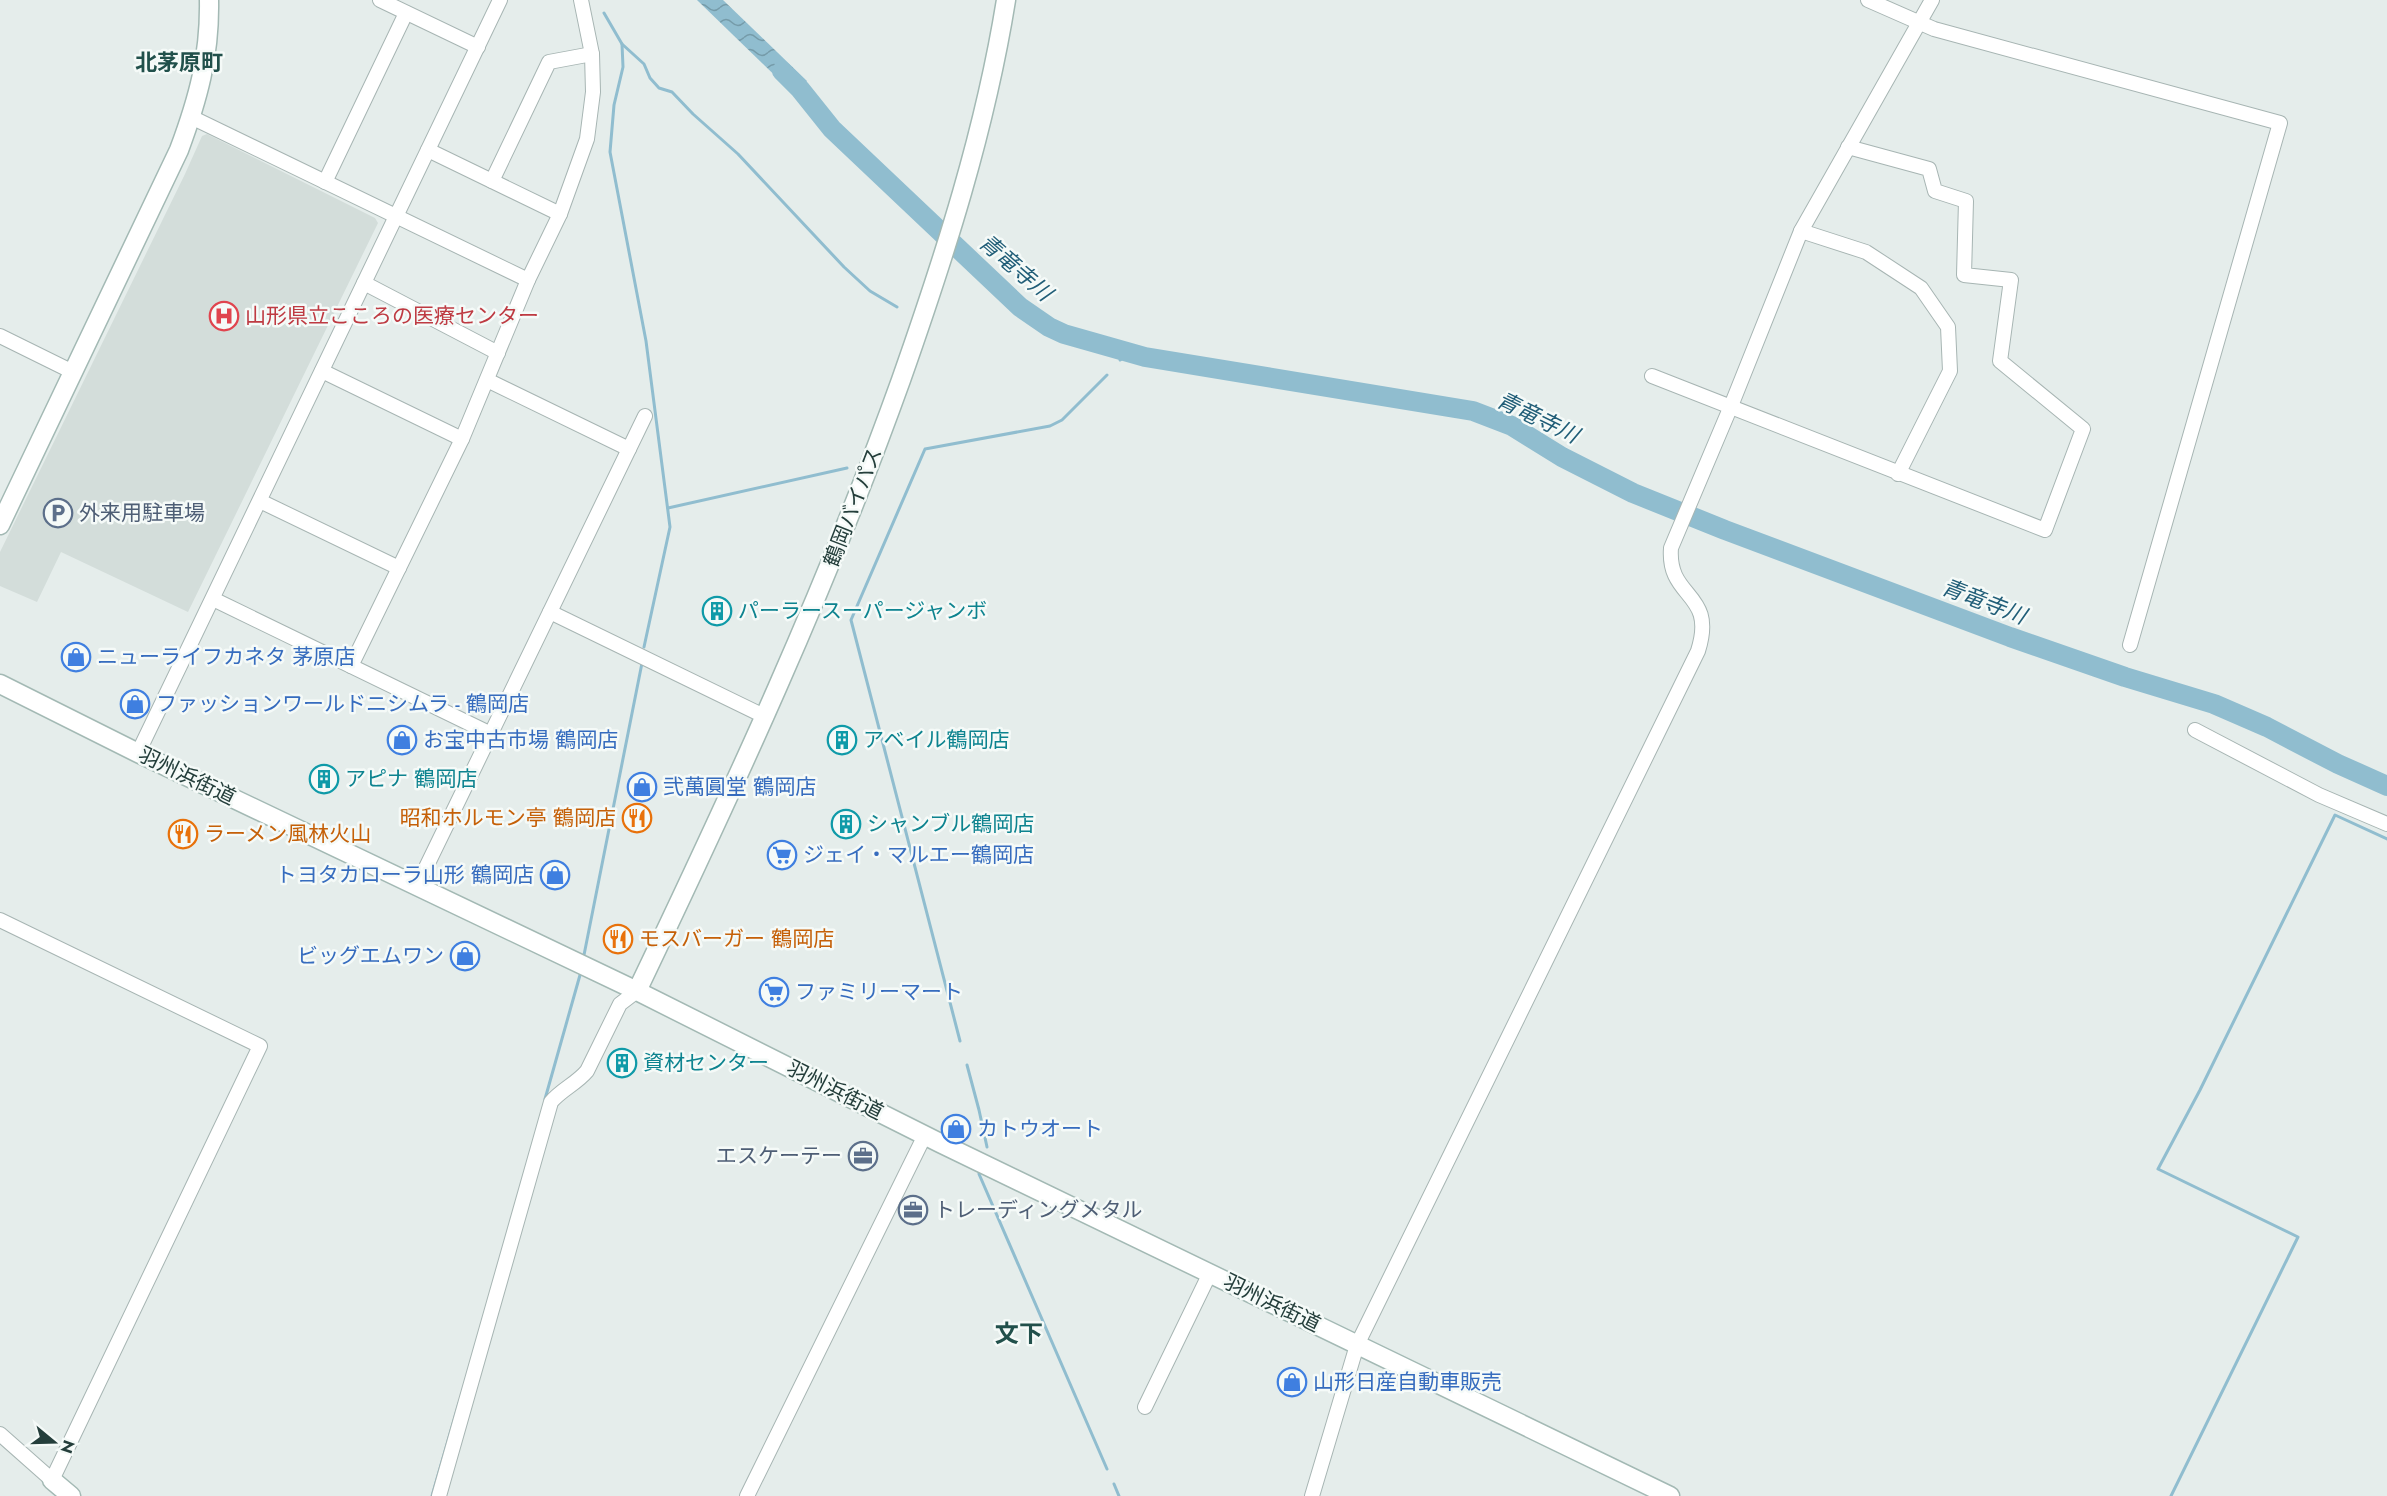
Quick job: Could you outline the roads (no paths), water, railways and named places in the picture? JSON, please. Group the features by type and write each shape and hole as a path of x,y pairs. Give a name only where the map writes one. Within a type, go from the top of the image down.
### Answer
{"main road":[{"path":"0,525 165,180 191,117 205,67 209,0"},
{"name":"鶴岡バイパス","path":"637,991 766,717 855,505 941,267 965,186 997,57 1006,0"},
{"name":"羽州浜街道","path":"0,684 138,753 637,991 925,1135 1670,1496"},
{"path":"52,1480 71,1496"}],"street":[{"path":"380,0 477,47"},
{"path":"138,753 500,0"},
{"path":"351,666 462,439 528,280 560,214 587,139 593,92 592,54 581,0"},
{"path":"1868,0 1918,23 2280,123 2130,645"},
{"path":"1312,1496 1357,1345 1698,651 1703,634 1701,613 1694,600 1679,585 1670,561 1671,548 1801,231 1932,0"},
{"path":"325,183 406,13"},
{"path":"492,181 549,62 592,54"},
{"path":"191,117 528,280"},
{"path":"1652,376 2045,530 2083,429 2000,361 2011,280 1964,275 1966,201 1935,191 1929,169 1848,147"},
{"path":"428,150 560,214"},
{"path":"1801,231 1866,252 1922,288 1948,327 1950,370 1898,474"},
{"path":"364,283 498,353"},
{"path":"0,336 73,372"},
{"path":"322,371 462,439"},
{"path":"487,380 629,449"},
{"path":"417,886 645,416"},
{"path":"260,501 399,568"},
{"path":"213,598 491,734"},
{"path":"550,612 766,717"},
{"path":"2195,730 2319,795 2387,824"},
{"path":"0,920 260,1046 52,1480 0,1434"},
{"path":"439,1496 552,1102 563,1089 580,1079 620,1004 637,991"},
{"path":"747,1496 925,1135"},
{"path":"1145,1407 1210,1273"}],"water":[{"path":"697,0 723,0 807,81 795,95"}],"waterway":[{"path":"604,13 622,44 644,64 650,78 659,88 672,92 738,154 844,267 870,291 897,307"},
{"path":"622,44 623,67 614,105 610,152 646,341 670,527 644,647"},
{"name":"青竜寺川","path":"782,71 800,89 832,129 1020,307 1049,327 1064,334 1145,357 1473,411 1512,426 1562,457 1633,493 2010,637 2125,677 2214,704 2267,727 2338,764 2387,786"},
{"path":"1120,360 1128,353"},
{"path":"960,1041 851,620 925,449 1050,426 1062,420 1107,375"},
{"path":"668,508 847,468"},
{"path":"584,955 642,663"},
{"path":"2171,1496 2298,1237 2158,1169 2200,1090 2335,815 2387,839"},
{"path":"545,1099 580,975"},
{"path":"967,1065 987,1147"},
{"path":"979,1174 1107,1469"},
{"path":"432,1496 459,1403"},
{"path":"1114,1484 1119,1496"}],"place":[{"name":"山形県立こころの医療センター","path":"224,316"},
{"name":"外来用駐車場","path":"58,513"},
{"name":"パーラースーパージャンボ","path":"717,611"},
{"name":"ニューライフカネタ 茅原店","path":"76,657"},
{"name":"ファッションワールドニシムラ - 鶴岡店","path":"135,704"},
{"name":"お宝中古市場 鶴岡店","path":"402,740"},
{"name":"アベイル鶴岡店","path":"842,740"},
{"name":"アピナ 鶴岡店","path":"324,779"},
{"name":"弐萬圓堂 鶴岡店","path":"642,787"},
{"name":"昭和ホルモン亭 鶴岡店","path":"637,818"},
{"name":"シャンブル鶴岡店","path":"846,824"},
{"name":"ラーメン風林火山","path":"183,834"},
{"name":"ジェイ・マルエー鶴岡店","path":"782,855"},
{"name":"トヨタカローラ山形 鶴岡店","path":"555,875"},
{"name":"モスバーガー 鶴岡店","path":"618,939"},
{"name":"ビッグエムワン","path":"465,956"},
{"name":"ファミリーマート","path":"774,992"},
{"name":"資材センター","path":"622,1063"},
{"name":"カトウオート","path":"956,1129"},
{"name":"エスケーテー","path":"863,1156"},
{"name":"トレーディングメタル","path":"913,1210"},
{"name":"山形日産自動車販売","path":"1292,1382"}],"district":[{"name":"北茅原町","path":"179,62"},
{"name":"文下","path":"1019,1333"}]}
